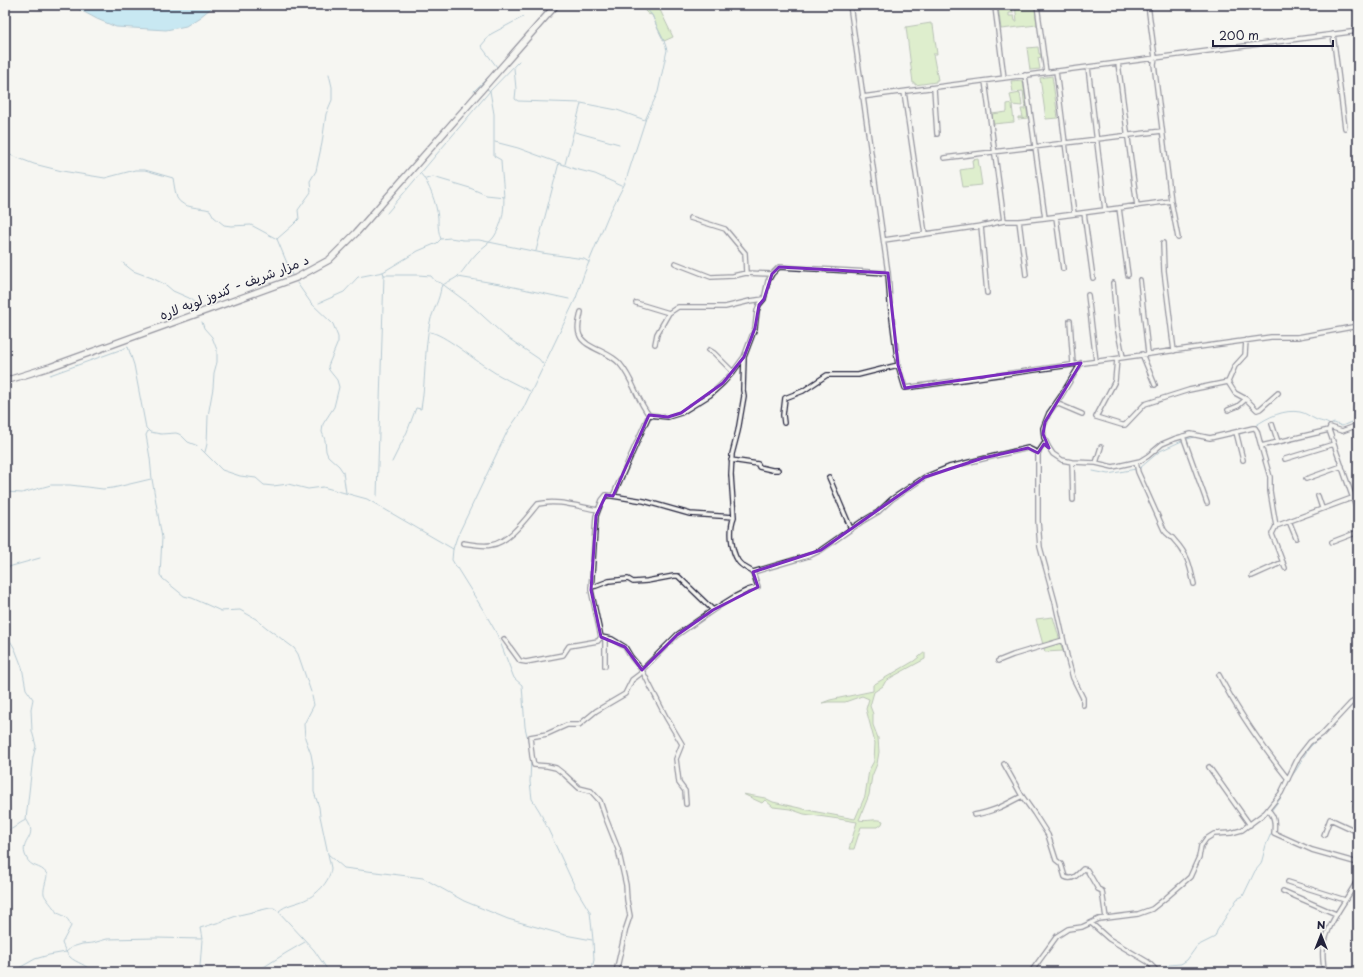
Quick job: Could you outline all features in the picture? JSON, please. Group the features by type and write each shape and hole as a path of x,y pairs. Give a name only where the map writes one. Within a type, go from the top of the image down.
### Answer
{"main road":[{"name":"د مزار شریف - کندوز لویه لاره","path":"5,381 50,367 296,278 329,260 356,233 556,5"}],"street":[{"path":"867,5 850,6 862,97 884,240 898,365 905,388 1246,340 1271,337 1298,337 1358,326"},
{"path":"1037,5 1046,72"},
{"path":"1148,5 1171,201 1178,238"},
{"path":"995,7 1004,78"},
{"path":"862,97 1358,30"},
{"path":"1333,34 1345,128"},
{"path":"1118,63 1137,206"},
{"path":"1088,67 1105,210"},
{"path":"1056,71 1074,214"},
{"path":"1025,75 1045,218"},
{"path":"985,81 1004,221"},
{"path":"934,88 937,134"},
{"path":"904,92 925,234"},
{"path":"944,158 1162,131"},
{"path":"884,240 981,226 1004,221 1056,217 1171,201"},
{"path":"1120,208 1128,275"},
{"path":"1084,213 1093,278"},
{"path":"1056,217 1063,269"},
{"path":"690,218 725,230 745,253 746,273"},
{"path":"1019,221 1026,276"},
{"path":"981,226 988,293"},
{"path":"1163,243 1164,271 1174,351"},
{"path":"675,263 711,277 733,276 746,273 772,274"},
{"path":"581,312 578,330 580,337 594,349 610,355 620,364 629,378 643,408 649,415 668,417 681,413 710,395 733,372 744,357 756,328 757,311 759,305 764,299 768,281 779,267 888,273"},
{"path":"1140,280 1148,353"},
{"path":"1113,283 1117,327 1123,357"},
{"path":"1088,295 1096,361"},
{"path":"655,344 657,334 669,313 678,307 725,308 764,299"},
{"path":"636,303 669,313"},
{"path":"1070,321 1073,364"},
{"path":"1228,382 1235,366 1245,355 1246,340"},
{"path":"709,350 733,372"},
{"path":"1142,354 1155,386"},
{"path":"616,972 630,916 626,885 618,849 604,816 600,801 591,791 578,788 556,768 534,765 530,738 547,734 567,725 578,725 596,711 624,694 632,680 640,674 642,670 677,635 713,610 748,590 758,587 753,572 737,560 732,541 732,524 734,517 731,460 744,396 744,357"},
{"path":"1117,359 1115,381 1096,417 1122,425 1125,425 1145,404 1189,390 1228,382"},
{"path":"1081,363 1048,413 1043,428 1044,438 1053,454 1062,460 1096,463 1113,467 1136,462 1148,456 1162,444 1184,436 1192,434 1210,438 1255,428 1270,477 1270,491 1276,526 1272,534 1285,568"},
{"path":"784,422 783,415 785,398 803,391 827,375 858,375 898,365"},
{"path":"1228,382 1236,393 1246,399 1257,410 1278,392"},
{"path":"1228,410 1238,406 1246,399"},
{"path":"1056,403 1082,414"},
{"path":"613,496 649,415"},
{"path":"1272,424 1278,442"},
{"path":"1261,446 1329,430 1330,427 1342,431 1358,424"},
{"path":"1329,430 1358,513"},
{"path":"1236,432 1243,460"},
{"path":"1184,436 1207,503"},
{"path":"1049,448 1044,444 1038,453 1038,521 1040,547 1073,678 1083,698 1083,705"},
{"path":"1285,459 1334,444"},
{"path":"1096,463 1101,447"},
{"path":"753,572 811,555 821,550 878,512 892,499 916,482 943,469 1028,448 1038,453"},
{"path":"731,460 751,462 758,464 759,467 778,470"},
{"path":"1072,462 1073,500"},
{"path":"1136,462 1138,472 1165,533 1172,536 1189,560 1194,584"},
{"path":"1306,478 1342,466"},
{"path":"829,477 851,529"},
{"path":"605,666 603,638 596,616 591,587 596,516 602,500 606,495 666,506 690,514 734,517"},
{"path":"1318,496 1322,508"},
{"path":"1276,526 1352,498"},
{"path":"463,543 489,546 500,543 507,539 538,504 545,502 555,502 598,510"},
{"path":"1289,521 1296,538"},
{"path":"1332,542 1358,532"},
{"path":"1252,576 1283,562"},
{"path":"591,587 609,581 628,579 633,582 647,581 678,576 713,610"},
{"path":"504,639 520,661 526,662 563,655 569,646 598,641 603,638 612,639 625,647 642,670 666,717 682,744 676,759 680,783 685,791 686,804"},
{"path":"998,661 1013,654 1063,640"},
{"path":"1219,675 1233,703 1265,750 1288,780"},
{"path":"1031,972 1056,936 1068,929 1082,927 1099,919 1138,914 1152,909 1190,877 1206,839 1214,834 1231,833 1242,830 1268,810 1281,793 1299,756 1310,742 1322,734 1351,703 1358,699"},
{"path":"1004,764 1022,796 1048,835 1056,860 1061,864 1065,877 1069,879 1075,877 1083,869 1087,870 1098,889 1102,891 1106,918"},
{"path":"1209,766 1250,825"},
{"path":"974,815 1002,808 1022,796"},
{"path":"1268,810 1271,812 1275,823 1274,833 1312,850 1358,863"},
{"path":"1324,835 1330,819 1358,832"},
{"path":"1324,972 1323,951 1330,926 1358,880"},
{"path":"1288,882 1345,900"},
{"path":"1283,891 1336,914"},
{"path":"1091,923 1109,939 1148,962 1158,972"}],"highlighted area":[{"path":"779,267 888,273 898,365 905,388 1081,363 1045,422 1043,434 1049,448 1044,444 1038,453 1028,448 983,458 925,477 821,550 753,572 758,587 713,610 677,635 642,670 625,647 601,637 591,590 596,516 606,495 613,496 649,415 668,417 681,413 723,383 744,357 755,328 759,305 764,299 772,274"}],"green space":[{"path":"639,5 657,5 673,37 664,41 652,15 648,14"},
{"path":"1012,5 1013,13 1009,13 1009,16 1014,16 1015,21 1017,21 1015,5 1035,5 1037,25 1001,29 998,7"},
{"path":"931,23 931,25 933,25 937,54 933,54 938,80 936,80 936,82 915,85 915,83 913,83 906,27"},
{"path":"1038,47 1039,54 1041,54 1041,57 1038,58 1040,69 1030,70 1027,48"},
{"path":"1052,76 1058,118 1046,119 1040,78"},
{"path":"1023,80 1028,118 1018,119 1018,117 1023,117 1021,109 1025,109 1023,91 1013,92 1011,81"},
{"path":"1020,93 1022,106 1012,105 1014,122 993,124 992,114 1007,112 1007,104 1012,103 1010,95"},
{"path":"978,159 982,185 963,187 960,170 973,168 972,160"},
{"path":"1053,617 1063,651 1045,652 1036,619"},
{"path":"925,652 925,659 892,677 874,692 870,706 873,714 873,725 878,738 879,752 877,764 872,776 869,795 859,820 883,821 878,827 861,827 854,849 849,849 857,822 804,814 790,809 773,807 765,800 762,803 743,794 765,798 773,802 817,812 855,819 865,796 869,770 874,761 875,743 866,709 869,699 862,696 845,702 822,703 873,691 873,685 914,661"}],"water":[{"path":"71,5 215,5 186,26 166,30 116,27"}],"waterway":[{"path":"529,744 525,727 522,685 514,678 497,634 452,560 453,549 457,537 507,432 523,409 576,298 584,274 608,216 625,183 646,118 658,92 667,50 652,15 643,5"},
{"path":"497,67 481,46 491,34 523,17"},
{"path":"474,91 498,68 513,49"},
{"path":"387,213 490,91 519,61"},
{"path":"514,68 516,89 515,99 518,101 581,103 617,110 645,120"},
{"path":"277,239 299,219 298,210 311,192 310,181 316,171 326,114 332,100 332,87 329,74"},
{"path":"392,462 407,432 416,408 421,409 428,333 441,287 457,277 478,252 494,237 502,218 504,199 501,160 494,156 494,114 490,91 487,89"},
{"path":"565,164 581,104"},
{"path":"575,132 619,144"},
{"path":"495,142 518,148 575,169 595,174 622,186"},
{"path":"5,153 34,164 62,171 105,178 135,170 145,170 173,178 177,198 183,204 210,210 214,217 224,225 251,225 277,239 292,275"},
{"path":"536,251 559,163"},
{"path":"319,303 344,292 358,277 383,272 418,251 437,243 441,239 434,201 430,188 421,174"},
{"path":"426,179 433,177 470,188 486,195 505,197"},
{"path":"441,239 450,238 479,240 542,253 584,259 589,262"},
{"path":"123,263 133,271 166,285 173,291 189,298 195,303"},
{"path":"383,272 384,275 431,276 435,281 441,283 472,306 505,336 539,359 543,364"},
{"path":"377,496 384,275"},
{"path":"458,277 500,284 569,299"},
{"path":"297,283 311,303 333,324 338,337 338,342 328,366 329,370 337,380 339,387 334,407 323,424 322,432 328,456 343,472 346,493"},
{"path":"202,322 204,328 212,337 217,350 217,362 208,416 207,444 205,452"},
{"path":"430,332 443,337 496,374 530,391"},
{"path":"50,375 128,347 134,365 146,428 150,432 161,434 179,434 188,442 198,446 222,470 240,476 256,478 264,485 273,486 288,484 308,489 323,487 367,499 453,549"},
{"path":"1255,426 1271,417 1294,411 1306,414 1330,425 1334,423 1342,426 1358,419"},
{"path":"148,431 146,435 162,538 160,575 184,596 221,611 240,610 256,619 294,648 298,654 311,692"},
{"path":"1210,439 1240,434 1247,431"},
{"path":"1187,439 1195,437"},
{"path":"1140,468 1160,451 1184,440"},
{"path":"1093,471 1108,474 1136,469"},
{"path":"5,492 22,493 51,485 70,485 103,489 151,479"},
{"path":"5,568 40,558"},
{"path":"5,632 15,649 22,667 26,689 33,699 31,709 32,731 36,746 33,757 26,819 30,825 31,831 24,851 28,861 47,874 44,894 57,913 69,921 71,926 62,943 67,954 75,961 87,967 91,972"},
{"path":"279,911 287,906 307,899 317,892 328,878 331,868 319,807 314,792 314,771 311,754 305,738 304,724 314,705 312,696"},
{"path":"1324,735 1353,704 1358,701"},
{"path":"1289,780 1308,750 1321,737"},
{"path":"531,757 530,782 532,799 540,812 575,887 590,912 594,960 591,972"},
{"path":"1271,811 1282,794"},
{"path":"1270,813 1272,822"},
{"path":"5,831 12,829 26,820"},
{"path":"1163,972 1169,965 1181,964 1187,960 1197,946 1215,937 1217,931 1237,899 1243,896 1255,871 1261,864 1266,845 1273,829"},
{"path":"328,854 344,868 423,878 464,901 508,919 565,935 592,940"},
{"path":"12,972 35,959 66,952 72,947 82,944 107,939 202,939 200,928 239,915 270,908 274,908 278,911 314,950 329,972"},
{"path":"5,928 8,930 5,942"},
{"path":"202,940 200,966 207,972"},
{"path":"256,972 305,942"},
{"path":"440,972 445,972"}]}
